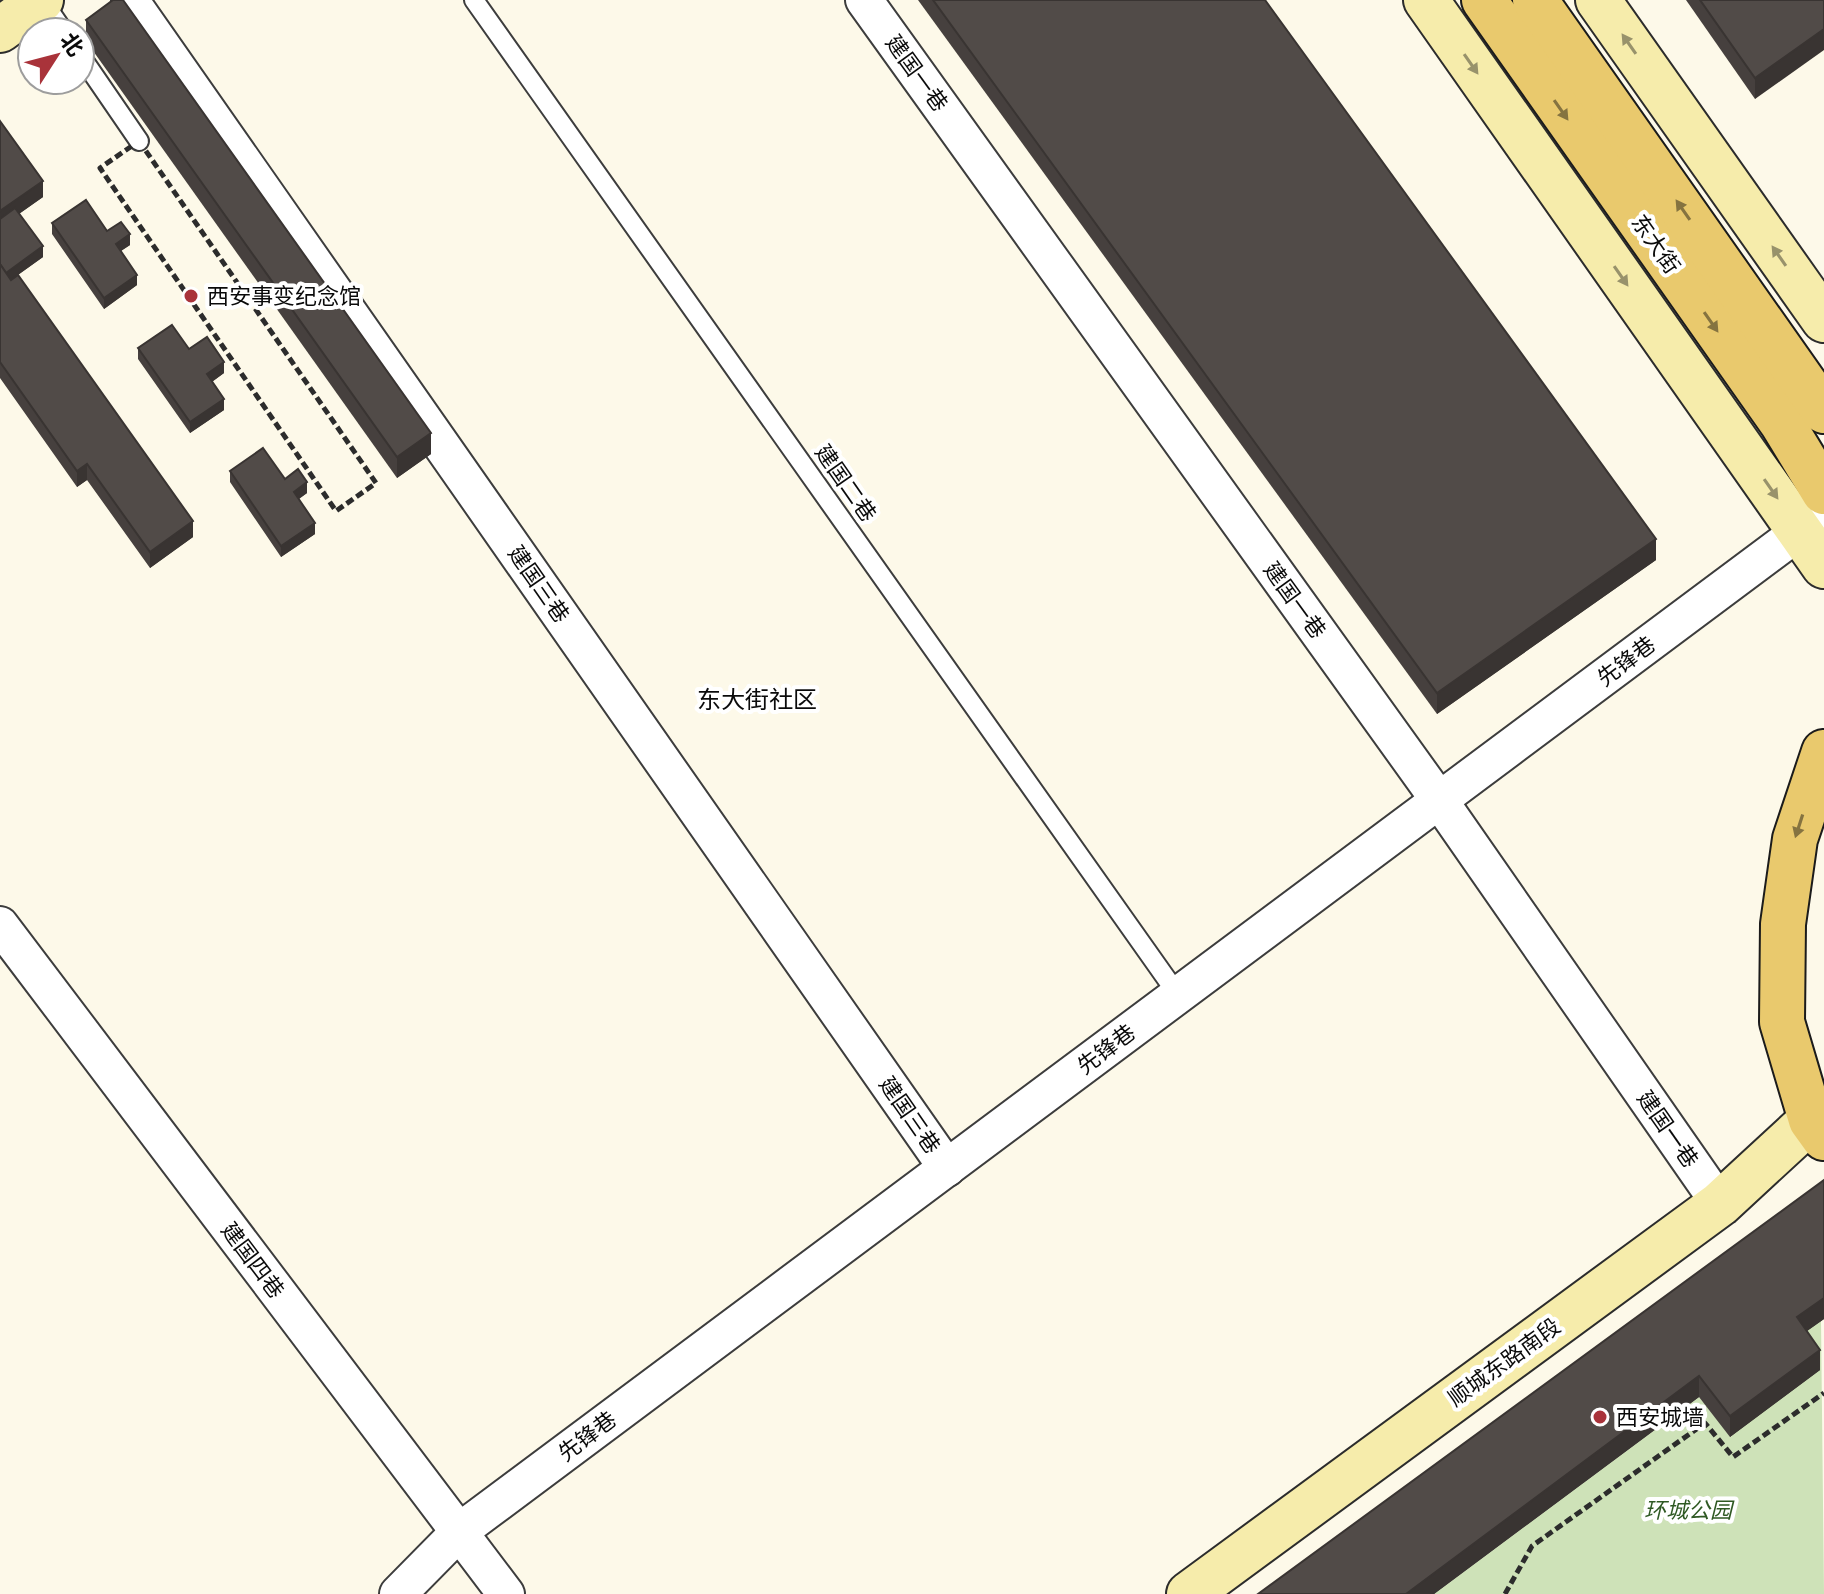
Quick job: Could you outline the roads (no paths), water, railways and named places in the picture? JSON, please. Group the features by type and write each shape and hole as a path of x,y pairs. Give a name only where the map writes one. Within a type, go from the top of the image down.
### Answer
{"main road":[{"path":"0,30 42,0"},
{"path":"1426,0 1812,522 1824,566"},
{"name":"东大街","path":"1484,0 1782,423 1824,492"},
{"name":"东大街","path":"1535,0 1824,411"},
{"path":"1602,2 1819,301"},
{"path":"1817,1129 1782,1022 1783,924 1795,839 1824,752"},
{"name":"顺城东路南段","path":"1189,1594 1720,1204 1817,1129"}],"street":[{"name":"建国三巷","path":"130,0 947,1168"},
{"name":"建国一巷","path":"864,0 1439,800 1720,1204"},
{"path":"1560,35 1602,2"},
{"path":"1765,327 1819,301"},
{"name":"先锋巷","path":"398,1594 460,1531 1812,522"},
{"name":"建国四巷","path":"0,925 506,1594"}],"lane":[{"name":"建国二巷","path":"474,0 1178,995"},
{"path":"96,78 139,141"}],"place":[{"name":"西安事变纪念馆","path":"191,296"},
{"name":"西安城墙","path":"1600,1417"}],"district":[{"name":"东大街社区","path":"757,700"}],"park label":[{"name":"环城公园","path":"1688,1510"}]}
